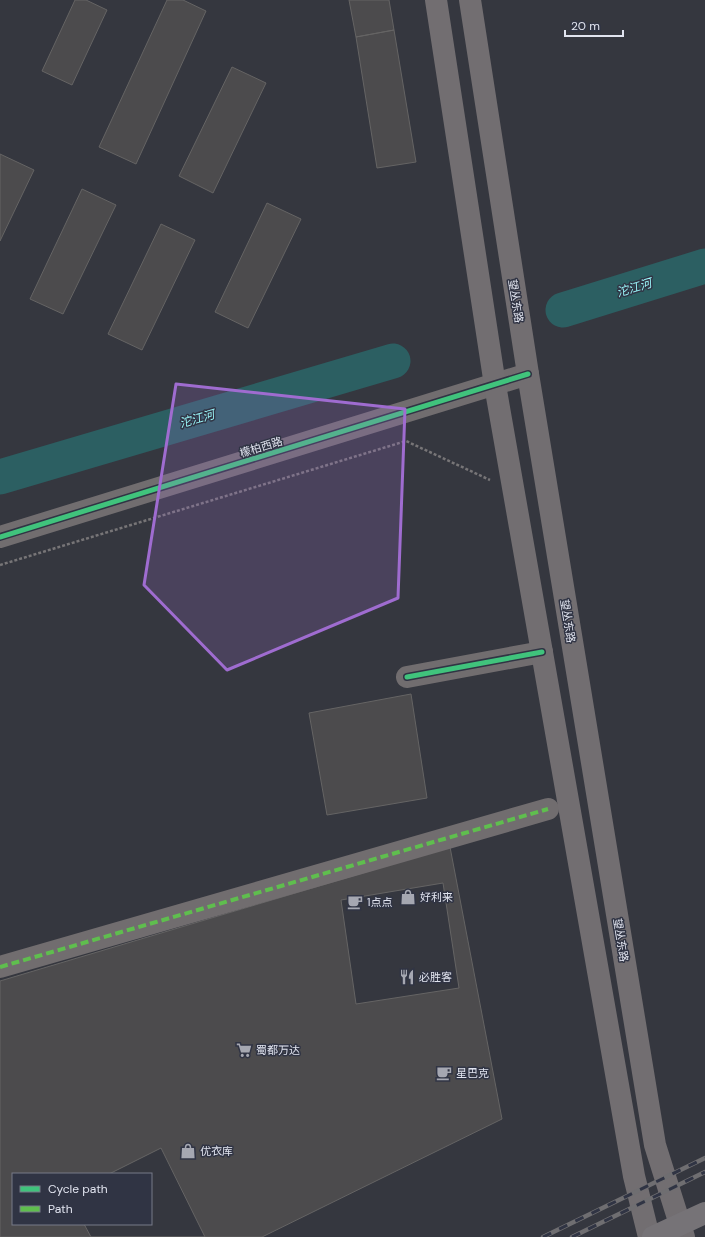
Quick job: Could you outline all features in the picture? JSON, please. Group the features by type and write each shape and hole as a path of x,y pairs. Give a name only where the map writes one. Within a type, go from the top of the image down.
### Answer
{"highway":[{"path":"653,1237 682,1231 705,1213"}],"main road":[{"path":"436,0 495,385 634,1176 649,1237"},
{"name":"望丛东路","path":"470,0 528,374 655,1144 682,1231"}],"street":[{"name":"檬柏西路","path":"0,537 528,374"},
{"path":"407,677 542,652"},
{"path":"0,967 548,809"}],"path":[{"path":"0,565 406,441 490,479 491,486"}],"highlighted area":[{"path":"176,384 405,409 398,598 227,670 144,585"}],"building":[{"path":"75,0 86,0 107,10 72,85 42,71"},
{"path":"167,0 183,0 206,11 136,164 99,147"},
{"path":"349,0 389,0 394,30 356,37"},
{"path":"394,30 416,162 377,168 356,37"},
{"path":"232,67 266,83 213,193 179,176"},
{"path":"0,154 34,170 0,241"},
{"path":"82,189 116,205 63,314 30,299"},
{"path":"267,203 301,219 248,328 215,312"},
{"path":"161,224 195,240 142,350 108,334"},
{"path":"411,694 427,798 327,815 309,713"},
{"name":"蜀都万达","path":"450,847 502,1119 262,1237 0,1237 0,981"},
{"path":"443,883 459,988 356,1004 341,900"},
{"path":"161,1148 205,1237 91,1237 85,1225 152,1225 152,1173 111,1173"}],"waterway":[{"name":"沱江河","path":"563,310 705,266"},
{"name":"沱江河","path":"0,477 393,361"}],"railway":[{"path":"543,1237 705,1158"},
{"path":"572,1237 705,1172"}],"marked path":[{"path":"0,967 548,809"}],"cycle path":[{"path":"0,537 528,374"},
{"path":"407,677 542,652"}],"place":[{"name":"好利来","path":"408,897"},
{"name":"1点点","path":"355,902"},
{"name":"必胜客","path":"407,977"},
{"name":"蜀都万达","path":"244,1050"},
{"name":"星巴克","path":"444,1073"},
{"name":"优衣库","path":"188,1151"}]}
